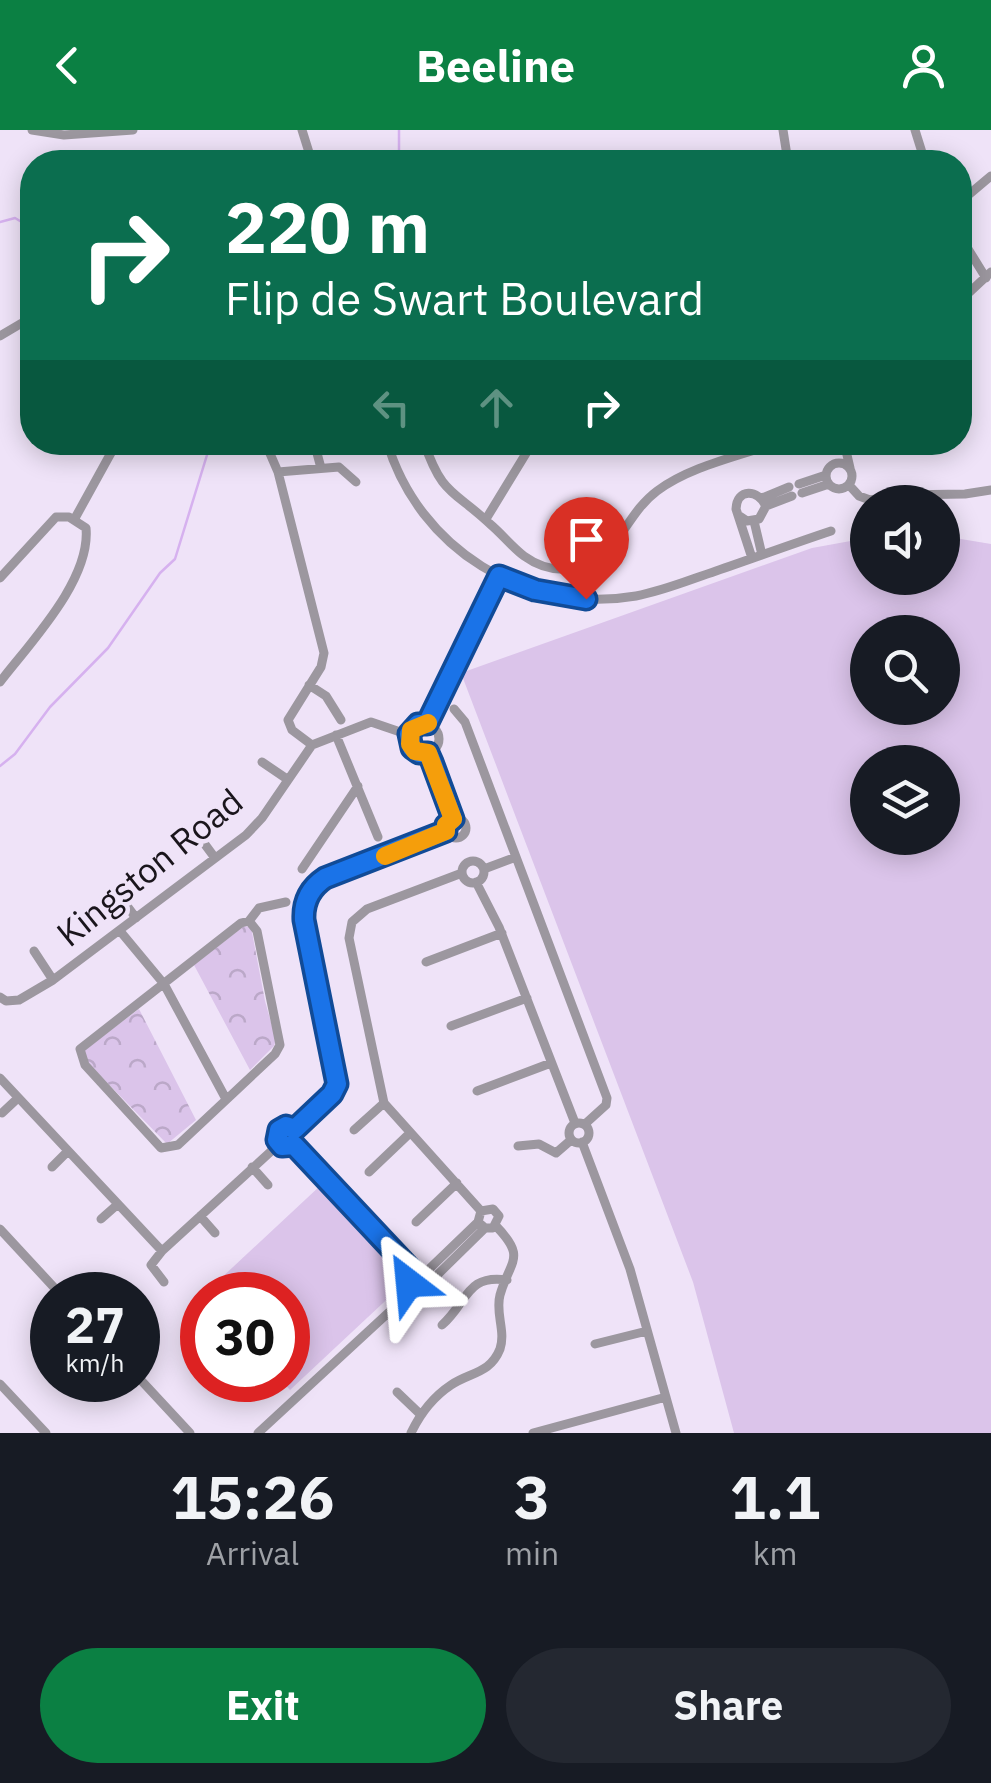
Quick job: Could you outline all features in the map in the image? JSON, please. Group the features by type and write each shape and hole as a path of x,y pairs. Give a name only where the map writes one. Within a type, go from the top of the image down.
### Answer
{"street":[{"path":"32,130 64,134 133,130"},
{"path":"972,253 988,275"},
{"path":"74,520 110,455"},
{"path":"271,455 324,652 321,667 288,720 292,730 312,745 371,722 409,734"},
{"path":"318,455 321,468"},
{"path":"392,455 418,508 450,544 499,576 558,596 605,600 654,592 831,531"},
{"path":"429,455 440,481 453,496 486,519 525,557 558,568 581,569 594,564 610,549 636,510 668,483 743,455"},
{"path":"486,519 524,455"},
{"path":"838,462 839,455"},
{"path":"827,479 836,489 849,485 853,477 846,455"},
{"path":"838,462 850,468"},
{"path":"827,479 830,466 838,462"},
{"path":"278,472 339,467 356,482"},
{"path":"764,502 827,479"},
{"path":"849,485 859,496 870,500 991,490"},
{"path":"757,557 736,509 740,497 752,492 764,502"},
{"path":"738,515 754,521 762,515 764,502"},
{"path":"0,578 52,519 60,516 86,528 72,584 0,682"},
{"path":"754,521 757,557"},
{"path":"427,724 499,576"},
{"path":"310,684 326,696 341,720"},
{"path":"454,709 465,722 608,1098 606,1106 568,1130 577,1141 630,1269 676,1433"},
{"path":"418,724 427,724 436,729 436,748 419,753 412,748 409,734 418,724"},
{"path":"336,735 378,837"},
{"name":"Kingston Road","path":"0,996 6,1001 19,1000 54,980 246,835 312,745"},
{"path":"428,753 453,819 464,824 464,833 453,838 446,831 446,825 453,819"},
{"path":"262,762 288,778"},
{"path":"302,869 358,786"},
{"path":"295,1129 332,1094 337,1084 304,920 310,891 325,878 446,831"},
{"path":"198,835 215,858"},
{"path":"484,869 516,857"},
{"path":"462,874 465,865 473,861 484,869"},
{"path":"462,874 466,880 476,882 483,877 484,869"},
{"path":"411,1433 420,1414 452,1384 475,1376 495,1360 503,1338 499,1302 515,1263 514,1247 496,1226 482,1220 457,1183 384,1103 350,950 349,929 356,916 367,908 462,874"},
{"path":"476,882 502,933 551,1063 580,1124 589,1133 556,1153 538,1144 518,1146"},
{"path":"118,894 136,918"},
{"path":"250,921 257,931 280,1045 178,1146 166,1150 156,1145 81,1059 82,1045 241,923 250,921 257,909 286,902"},
{"path":"120,931 164,984 226,1099"},
{"path":"426,962 502,933"},
{"path":"34,951 54,980"},
{"path":"452,1026 527,998"},
{"path":"477,1090 551,1063"},
{"path":"0,1078 162,1251"},
{"path":"2,1113 18,1098"},
{"path":"354,1130 384,1103"},
{"path":"164,1282 151,1265 162,1251 279,1144 279,1130 286,1126 295,1129"},
{"path":"279,1144 294,1145 298,1138 295,1129"},
{"path":"368,1172 410,1133"},
{"path":"294,1145 414,1273 428,1276"},
{"path":"52,1167 68,1151"},
{"path":"252,1168 268,1184"},
{"path":"416,1222 457,1183"},
{"path":"497,1212 505,1203"},
{"path":"101,1220 118,1204"},
{"path":"414,1273 409,1283 413,1290 422,1292 428,1276 489,1208 497,1212 496,1226"},
{"path":"200,1216 215,1233"},
{"path":"0,1230 39,1272"},
{"path":"442,1325 478,1281 507,1280"},
{"path":"258,1433 413,1290"},
{"path":"595,1344 646,1331"},
{"path":"0,1384 46,1433"},
{"path":"397,1392 420,1414"},
{"path":"533,1433 666,1397"},
{"path":"160,1401 190,1433"}],"green space":[{"path":"960,539 991,544 991,1433 734,1433 693,1282 461,673 812,548 850,541 850,595 960,595"},
{"path":"244,926 251,927 276,1040 250,1070 194,965"},
{"path":"139,1009 196,1120 167,1144 86,1061 83,1051"},
{"path":"321,1185 399,1270 398,1289 310,1371 310,1272 228,1272"}],"waterway":[{"path":"399,130 399,150"},
{"path":"0,222 15,218 20,221"},
{"path":"0,766 108,648 160,573 175,559 207,455"}],"slow traffic":[{"path":"385,856 446,831 446,825 453,819 428,753 415,751 410,744 411,730 428,723"}],"route":[{"path":"409,1283 414,1273 294,1145 282,1146 277,1140 282,1127 295,1129 332,1094 337,1084 304,906 310,891 325,878 446,831 446,825 453,819 432,762 428,753 412,748 409,734 418,724 427,724 499,576 535,590 586,599"}]}
